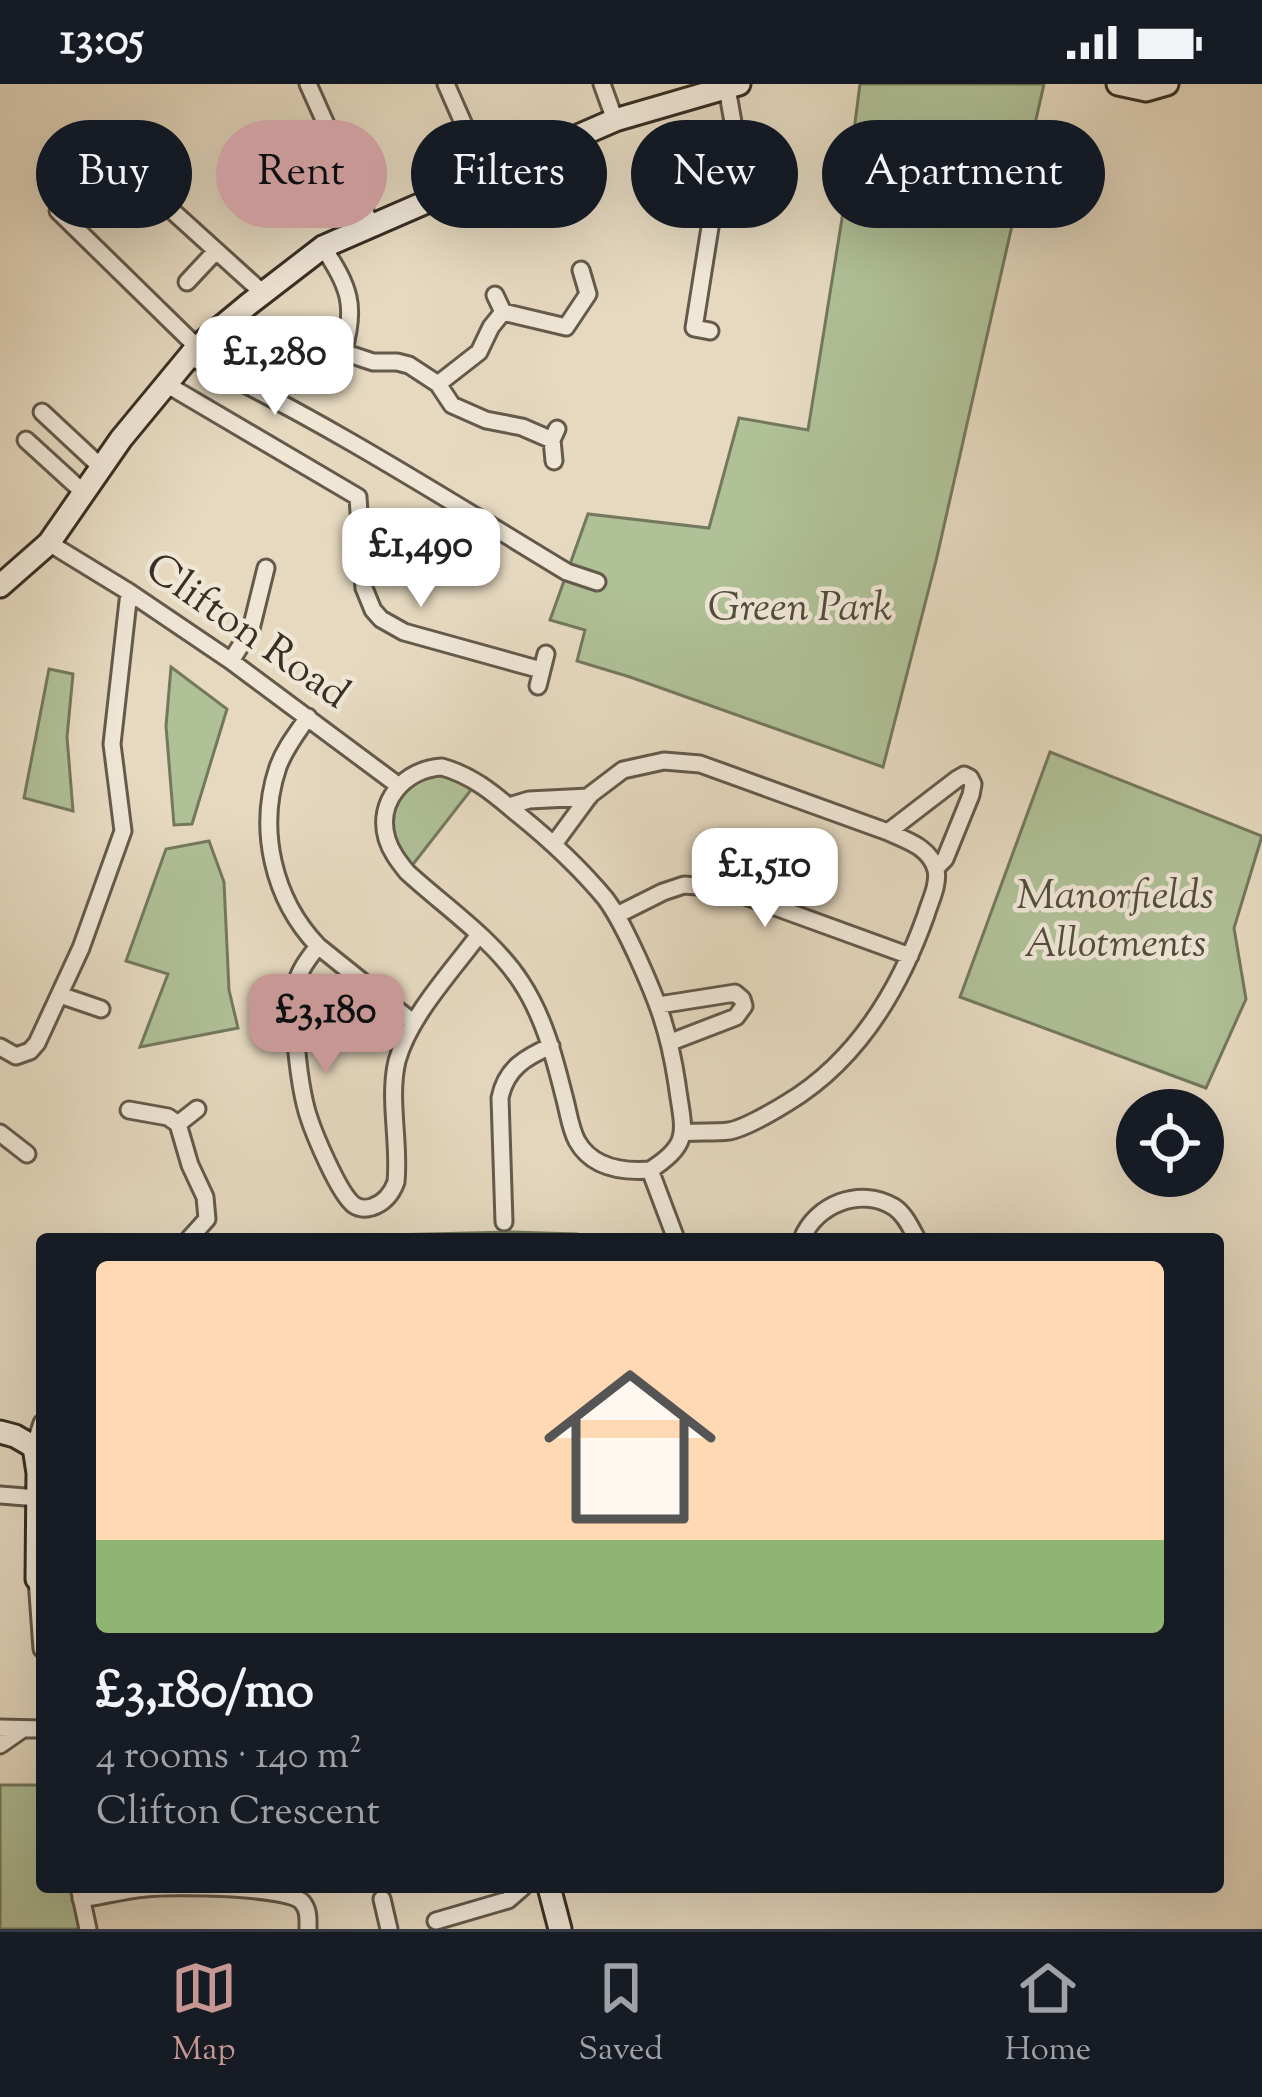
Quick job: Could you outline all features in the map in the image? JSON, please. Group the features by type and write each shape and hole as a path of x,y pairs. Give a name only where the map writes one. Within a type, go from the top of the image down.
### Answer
{"main road":[{"path":"1118,84 1146,90 1167,84"},
{"path":"607,123 673,94 734,86"},
{"path":"0,586 49,543 100,466 194,352 323,248 367,228"},
{"path":"0,1432 34,1448 36,1460"},
{"path":"551,1893 560,1929"}],"street":[{"path":"308,84 324,120"},
{"path":"446,84 462,120"},
{"path":"602,84 615,120"},
{"path":"710,331 694,328 711,221 734,151 734,86"},
{"path":"74,228 194,352 567,572 597,583"},
{"path":"191,228 264,294"},
{"path":"323,248 347,284 350,300 351,315 336,349 373,362 410,365 439,384 452,405 486,420 555,434 554,461"},
{"path":"187,282 216,251"},
{"path":"503,312 566,327 594,297 581,270"},
{"path":"495,295 503,312"},
{"path":"439,384 479,352 503,312"},
{"path":"166,384 358,497 364,589 381,619 404,632 542,670"},
{"path":"42,412 100,466"},
{"path":"26,440 83,492"},
{"name":"Clifton Road","path":"49,543 231,661 399,786"},
{"path":"231,661 250,629 266,568"},
{"path":"0,1047 22,1055 37,1042 81,948 123,831 112,744 130,592"},
{"path":"308,718 278,769 269,817 273,868 304,931 414,1022"},
{"path":"554,844 589,797 623,770 664,761 700,764 887,832 917,845 936,868 937,882 910,956 884,1005 843,1061 784,1105 732,1131 682,1132"},
{"path":"442,767 478,781 554,844 616,915 659,1005 671,1042 682,1132 679,1149 650,1171 611,1168 586,1153 576,1140 551,1046 523,985 506,961 396,858 384,821 399,786 426,768 442,767"},
{"path":"887,832 957,779 970,778 974,784 971,795 945,859 936,868"},
{"path":"508,806 529,800 589,797"},
{"path":"616,915 684,885 723,888 910,956"},
{"path":"318,946 295,988 298,1064 308,1115 335,1178 353,1204 362,1208 375,1206 392,1194 397,1182 397,1063 414,1022 478,936"},
{"path":"659,1005 736,994 742,999 736,1018 671,1042"},
{"path":"59,995 101,1009"},
{"path":"504,1222 502,1084 518,1064 551,1046"},
{"path":"178,1124 197,1109"},
{"path":"129,1110 168,1117 178,1124 205,1197 207,1219 194,1233"},
{"path":"21,1123 4,1136 27,1154"},
{"path":"650,1171 674,1233"},
{"path":"485,1200 503,1198"},
{"path":"806,1233 817,1214 852,1198 894,1207 914,1233"},
{"path":"34,1448 36,1442"},
{"path":"0,1495 36,1498"},
{"path":"0,1727 36,1729"},
{"path":"0,1744 23,1729"},
{"path":"80,1893 88,1929"},
{"path":"274,1893 300,1899 307,1910 308,1929"},
{"path":"436,1921 508,1900 516,1893"},
{"path":"382,1899 389,1929"}],"green space":[{"name":"Green Park","path":"860,84 1044,84 1036,120 855,120"},
{"name":"Green Park","path":"840,228 1011,228 936,561 883,767 577,661 585,630 550,620 588,514 709,528 739,418 808,430"},
{"path":"171,667 227,709 192,824 174,825 166,726"},
{"path":"49,669 73,674 67,737 73,811 24,798"},
{"name":"Manorfields Allotments","path":"1050,752 1262,836 1234,928 1246,999 1206,1088 960,997"},
{"path":"426,768 478,781 407,872 396,858 388,805"},
{"path":"209,841 224,882 229,990 238,1028 140,1047 168,974 126,961 166,849"},
{"path":"0,1785 36,1785 36,1893 80,1893 88,1929 0,1929"}]}
